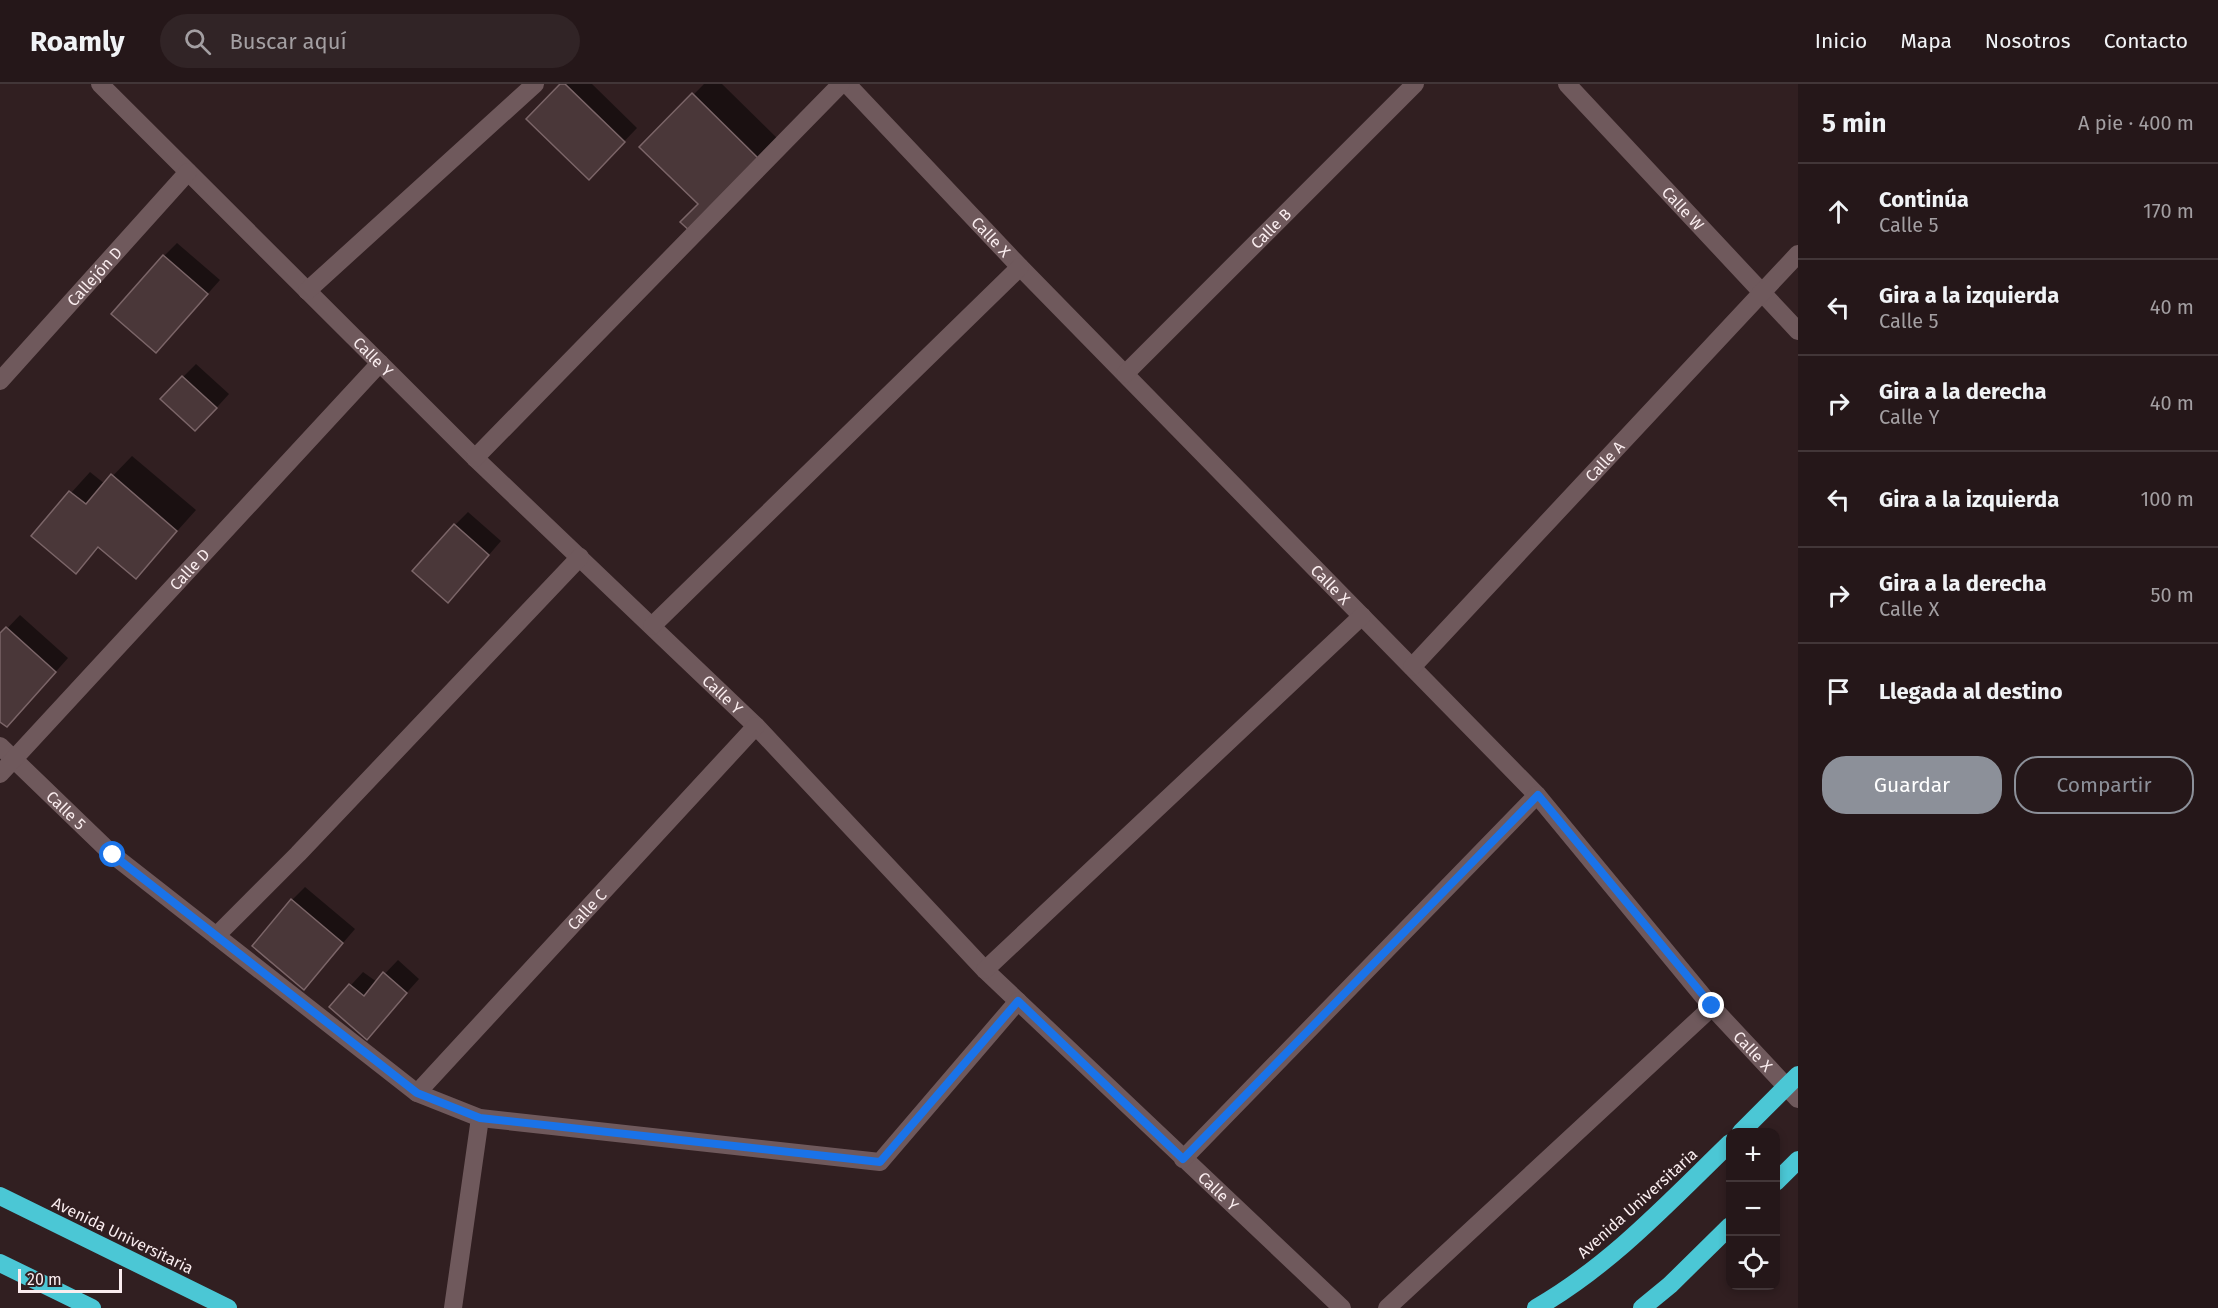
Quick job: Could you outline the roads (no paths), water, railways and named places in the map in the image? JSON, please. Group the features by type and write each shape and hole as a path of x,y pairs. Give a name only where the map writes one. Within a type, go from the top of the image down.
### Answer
{"highway":[{"path":"1747,1128 1795,1087"},
{"name":"Avenida Universitaria","path":"1536,1308 1570,1289 1630,1240 1726,1148"},
{"path":"1780,1178 1798,1160"},
{"name":"Avenida Universitaria","path":"0,1196 228,1308"},
{"path":"1642,1308 1670,1285 1726,1231"},
{"path":"0,1263 92,1308"}],"street":[{"name":"Calle Y","path":"100,84 475,458 756,726 986,970 1342,1308"},
{"path":"307,291 535,84"},
{"path":"475,458 841,84"},
{"name":"Calle X","path":"847,84 1020,267 1538,795 1712,1006 1795,1087"},
{"name":"Calle B","path":"1125,374 1415,84"},
{"name":"Calle W","path":"1567,84 1798,331"},
{"name":"Callejón D","path":"0,381 188,172"},
{"name":"Calle A","path":"1412,667 1760,292 1798,254"},
{"path":"652,626 1020,267"},
{"name":"Calle D","path":"0,774 6,753 380,363"},
{"path":"216,936 298,854 580,557"},
{"path":"986,970 1362,616"},
{"name":"Calle C","path":"417,1093 756,726"},
{"name":"Calle 5","path":"6,753 113,855 417,1093 480,1118 880,1162 1018,1001"},
{"path":"1183,1159 1538,795"},
{"path":"1387,1308 1712,1006"},
{"path":"453,1308 480,1118"}]}
